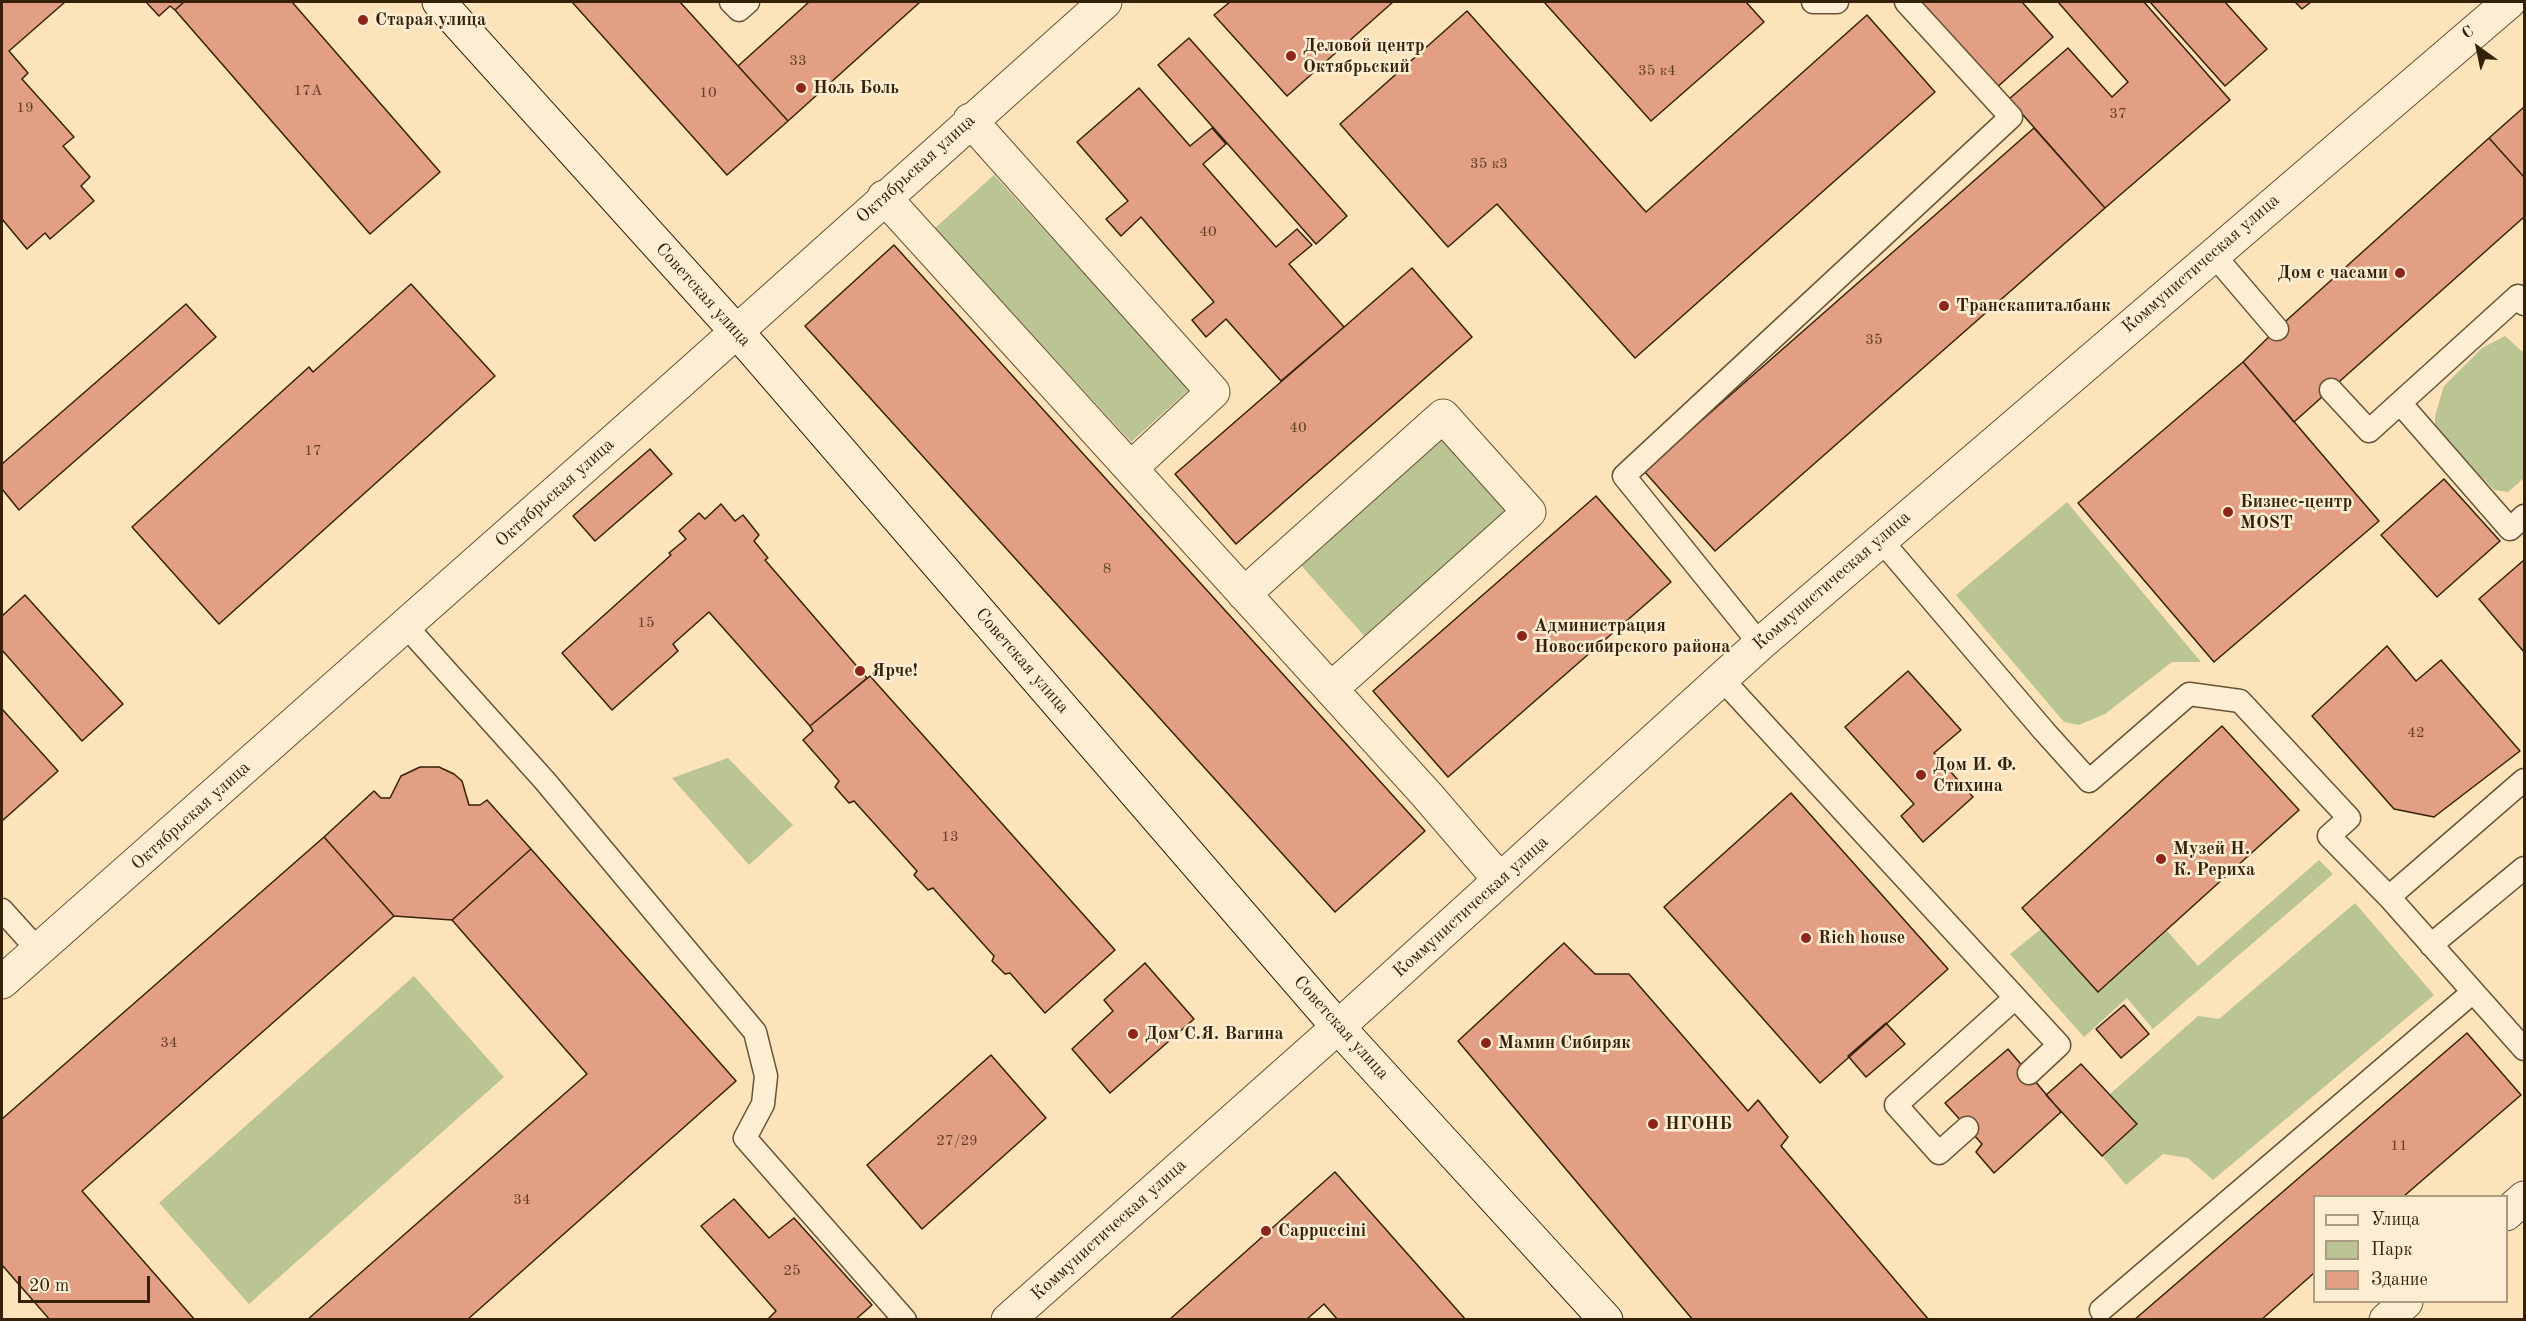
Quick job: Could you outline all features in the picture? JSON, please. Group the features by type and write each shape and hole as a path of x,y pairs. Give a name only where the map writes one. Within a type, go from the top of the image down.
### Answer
{"street":[{"name":"Советская улица","path":"439,2 736,332 1338,1027 1606,1320"},
{"name":"Октябрьская улица","path":"2,982 1105,2"},
{"name":"Коммунистическая улица","path":"1008,1320 1338,1027 1721,678 1880,539 2509,2"},
{"path":"970,120 1213,392 1131,468"},
{"path":"884,197 1331,689 1500,880"},
{"path":"1244,594 1443,416 1528,512 1331,689"},
{"path":"2508,1212 2524,1198"},
{"path":"2386,1320 2405,1303"}],"lane":[{"path":"731,2 739,10 748,2"},
{"path":"1813,2 1837,2"},
{"path":"1760,644 1624,476 2011,117 1906,2"},
{"path":"2213,254 2277,329"},
{"path":"2331,390 2369,431 2518,296 2524,304"},
{"path":"2400,403 2510,529 2524,516"},
{"path":"1880,539 2044,731 2089,780 2189,694 2240,700 2349,818 2329,836 2389,897 2524,1049"},
{"path":"405,625 545,781 755,1032 766,1077 763,1104 745,1138 905,1320"},
{"path":"1721,678 2059,1045 2029,1073"},
{"path":"2389,897 2524,780"},
{"path":"2431,945 2524,868"},
{"path":"2,910 38,950"},
{"path":"2101,1310 2473,992"},
{"path":"1967,1128 1939,1153 1896,1105 2015,998"}],"green space":[{"path":"994,175 1190,389 1131,442 935,228"},
{"path":"2505,336 2524,353 2524,478 2508,492 2494,490 2435,429 2435,416 2444,386 2482,348"},
{"path":"1443,416 1529,512 1376,649 1290,553"},
{"path":"2067,502 2201,662 2172,662 2105,714 2079,725 2064,722 1956,595"},
{"path":"728,758 793,825 749,865 672,778"},
{"path":"2319,860 2333,874 2153,1029 2127,998 2084,1037 2010,954 2041,929 2099,992 2167,931 2198,966"},
{"path":"2355,903 2434,995 2213,1180 2188,1158 2163,1154 2126,1185 2102,1156 2137,1125 2110,1094 2198,1016 2219,1019"},
{"path":"414,976 504,1077 249,1304 159,1203"}],"building":[{"path":"2,2 65,2 9,51 28,73 22,79 74,137 63,146 90,177 81,186 94,201 50,239 45,233 27,249 2,219"},
{"path":"146,2 184,2 175,10 170,6 159,16"},
{"path":"184,2 292,2 440,172 370,234 175,10"},
{"path":"572,2 680,2 788,121 727,175"},
{"path":"809,2 920,2 788,121 738,66"},
{"name":"Деловой центр Октябрьский","path":"1230,2 1393,2 1287,96 1214,15"},
{"path":"1544,2 1746,2 1764,22 1651,121"},
{"path":"1915,2 2022,2 2053,37 1994,90"},
{"path":"2058,2 2144,2 2230,100 2105,208 2009,99 2068,48 2112,97 2128,82"},
{"path":"2150,2 2225,2 2267,49 2225,86"},
{"path":"2295,2 2311,2 2302,9"},
{"path":"1467,11 1646,212 1867,15 1935,92 1635,358 1497,204 1448,247 1340,124"},
{"path":"1189,38 1347,216 1316,244 1158,65"},
{"path":"1139,88 1190,146 1212,128 1226,144 1203,164 1276,247 1297,229 1312,245 1289,264 1344,327 1281,381 1226,319 1206,337 1192,320 1214,302 1141,217 1121,236 1106,219 1128,201 1077,142"},
{"path":"2524,107 2524,177 2489,138"},
{"path":"2034,128 2105,208 1715,551 1644,471"},
{"name":"Дом с часами","path":"2489,138 2524,177 2524,217 2294,422 2243,362"},
{"path":"894,245 1425,831 1335,912 805,326"},
{"path":"1412,268 1472,337 1236,544 1175,474"},
{"path":"411,284 495,376 219,624 132,527 309,367 313,372"},
{"path":"186,304 216,337 19,510 2,489 2,464"},
{"name":"Бизнес-центр MOST","path":"2243,362 2379,521 2214,662 2078,503"},
{"path":"650,449 672,474 595,541 573,516"},
{"path":"2444,479 2500,541 2437,597 2381,535"},
{"name":"Администрация Новосибирского района","path":"1596,496 1671,582 1448,777 1373,691"},
{"path":"721,504 735,521 743,515 759,535 754,541 768,558 765,560 867,678 810,726 709,612 673,644 678,651 612,710 562,653 671,555 669,553 686,539 679,531 699,513 705,519"},
{"path":"2524,560 2524,652 2479,599"},
{"path":"25,595 123,704 82,741 2,650 2,616"},
{"path":"2387,646 2416,681 2441,660 2520,751 2434,817 2394,809 2312,716"},
{"name":"Дом И. Ф. Стихина","path":"1908,671 1961,730 1934,753 1973,797 1923,842 1901,816 1914,804 1845,727"},
{"path":"870,676 1115,950 1045,1013 1010,973 1005,974 992,961 994,956 933,888 928,890 914,875 917,871 854,801 849,803 835,787 839,781 803,740 813,731 810,726"},
{"path":"2,709 58,771 2,821"},
{"name":"Музей Н. К. Рериха","path":"2222,726 2299,810 2098,992 2022,908"},
{"path":"420,767 439,767 454,774 462,781 469,805 480,805 487,800 531,849 452,920 394,916 324,837 374,791 381,798 390,798 401,776"},
{"name":"Rich house","path":"1791,793 1948,969 1820,1083 1664,907"},
{"path":"324,837 394,916 82,1191 195,1320 50,1320 2,1265 2,1119"},
{"path":"531,849 736,1081 467,1320 307,1320 587,1074 452,920"},
{"name":"НГОНБ","path":"1564,943 1595,974 1629,974 1748,1111 1758,1100 1788,1137 1781,1146 1929,1320 1693,1320 1458,1041"},
{"name":"Дом С.Я. Вагина","path":"1145,963 1194,1019 1110,1093 1072,1049 1113,1011 1104,1000"},
{"path":"2124,1005 2149,1034 2121,1058 2096,1029"},
{"path":"1886,1023 1905,1044 1866,1077 1848,1056"},
{"path":"2467,1033 2521,1095 2405,1195 2313,1195 2313,1274 2261,1320 2134,1320"},
{"path":"2008,1049 2061,1112 1994,1173 1976,1152 1982,1144 1945,1103"},
{"path":"991,1055 1046,1118 922,1229 867,1165"},
{"path":"2081,1064 2137,1124 2102,1156 2046,1095"},
{"path":"1335,1172 1466,1320 1338,1320 1324,1304 1306,1320 1169,1320"},
{"path":"734,1199 769,1238 794,1218 872,1305 855,1320 767,1320 776,1311 701,1226"}],"place":[{"name":"Старая улица","path":"363,20"},
{"name":"Деловой центр Октябрьский","path":"1291,56"},
{"name":"Ноль Боль","path":"801,88"},
{"name":"Дом с часами","path":"2400,273"},
{"name":"Транскапиталбанк","path":"1944,306"},
{"name":"Бизнес-центр MOST","path":"2228,512"},
{"name":"Администрация Новосибирского района","path":"1522,636"},
{"name":"Ярче!","path":"860,671"},
{"name":"Дом И. Ф. Стихина","path":"1921,775"},
{"name":"Музей Н. К. Рериха","path":"2161,859"},
{"name":"Rich house","path":"1806,938"},
{"name":"Дом С.Я. Вагина","path":"1133,1034"},
{"name":"Мамин Сибиряк","path":"1486,1043"},
{"name":"НГОНБ","path":"1653,1124"},
{"name":"Cappuccini","path":"1266,1231"}]}
